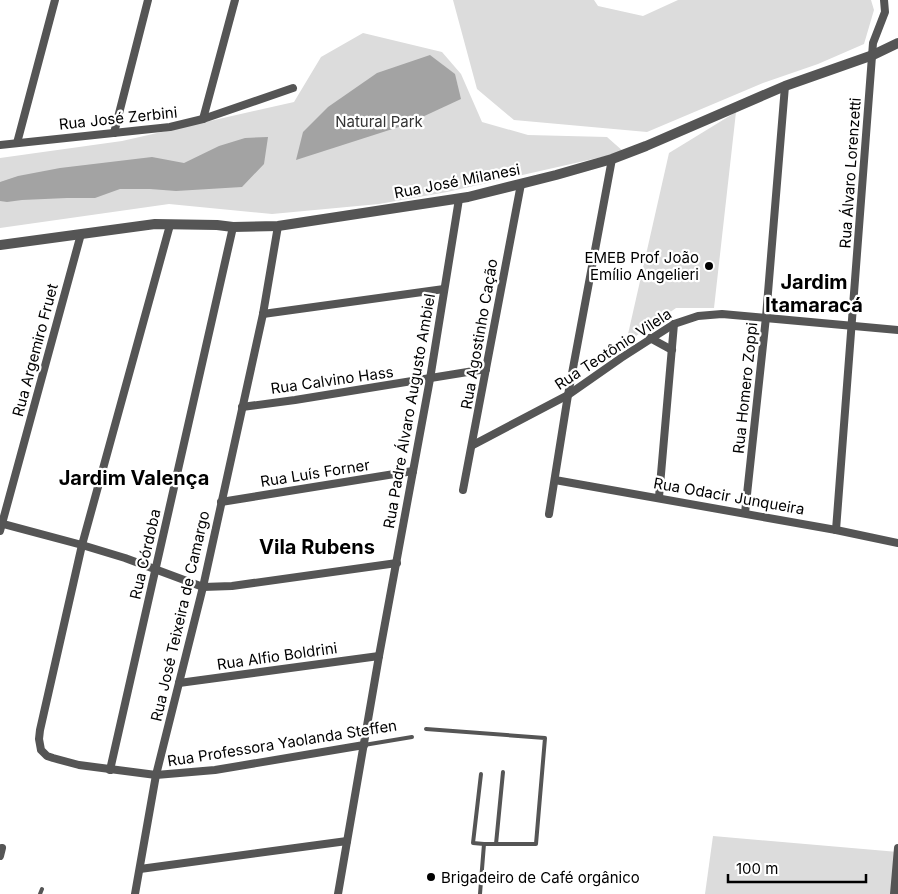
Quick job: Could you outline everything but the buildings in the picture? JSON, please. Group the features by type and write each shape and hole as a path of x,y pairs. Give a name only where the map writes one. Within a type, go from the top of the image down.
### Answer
{"street":[{"path":"17,142 55,0"},
{"path":"114,133 148,0"},
{"path":"203,119 235,0"},
{"name":"Rua Álvaro Lorenzetti","path":"836,530 874,43 885,12 884,0"},
{"name":"Rua José Milanesi","path":"0,245 155,224 217,225 233,228 278,226 459,199 612,159 785,86 873,55 898,43"},
{"name":"Rua Homero Zoppi","path":"746,513 766,317 785,86"},
{"name":"Rua José Zerbini","path":"0,145 156,129 203,119 293,88"},
{"path":"549,514 568,395 612,159"},
{"name":"Rua Agostinho Cação","path":"464,490 521,184"},
{"name":"Rua Padre Álvaro Augusto Ambiel","path":"338,894 412,471 430,379 459,199"},
{"name":"Rua Professora Yaolanda Steffen","path":"170,225 82,545 40,730 40,746 44,754 52,758 79,765 156,775 215,770 364,745"},
{"name":"Rua José Teixeira de Camargo","path":"135,894 156,775 203,587 263,314 278,226"},
{"name":"Rua Córdoba","path":"110,770 233,228"},
{"name":"Rua Argemiro Fruet","path":"1,526 81,234"},
{"path":"263,314 444,289"},
{"name":"Rua Teotônio Vilela","path":"473,445 568,395 650,338 674,324 698,316 722,314 766,317 898,330"},
{"path":"659,497 674,324"},
{"path":"650,338 672,350"},
{"name":"Rua Calvino Hass","path":"242,407 486,369"},
{"name":"Rua Luís Forner","path":"221,502 412,471"},
{"name":"Rua Odacir Junqueira","path":"555,480 659,497 898,543"},
{"path":"1,526 82,545 203,587 232,586 396,563"},
{"name":"Rua Alfio Boldrini","path":"179,683 379,656"},
{"path":"140,869 347,841"},
{"path":"0,856 2,848"},
{"path":"894,894 898,848"}],"lane":[{"path":"426,729 545,738 536,844 473,843 481,774"},
{"name":"Rua Professora Yaolanda Steffen","path":"364,745 412,737"},
{"path":"496,844 504,772"},
{"path":"480,894 484,844"}],"green space":[{"path":"453,0 594,0 598,6 643,16 678,0 871,0 874,10 864,44 818,64 763,83 647,132 514,120 477,89"},
{"name":"Natural Park","path":"363,33 442,52 461,74 482,122 528,135 607,137 624,152 447,192 379,204 272,214 169,204 0,228 0,158 122,141 294,102 321,57"},
{"path":"736,112 714,308 676,308 626,343 669,153"},
{"path":"713,836 898,852 895,894 705,894"}],"shaded area":[{"path":"430,55 455,74 461,99 405,125 296,160 303,132 328,107 377,73"},
{"path":"268,137 264,164 242,187 176,191 120,189 95,198 0,201 0,182 18,176 60,168 152,157 184,163 219,146 245,138"}],"place":[{"name":"EMEB Prof João Emílio Angelieri","path":"709,266"},
{"name":"Brigadeiro de Café orgânico","path":"431,877"}],"district":[{"name":"Jardim Itamaracá","path":"814,294"},
{"name":"Jardim Valença","path":"134,478"},
{"name":"Vila Rubens","path":"317,547"}]}
